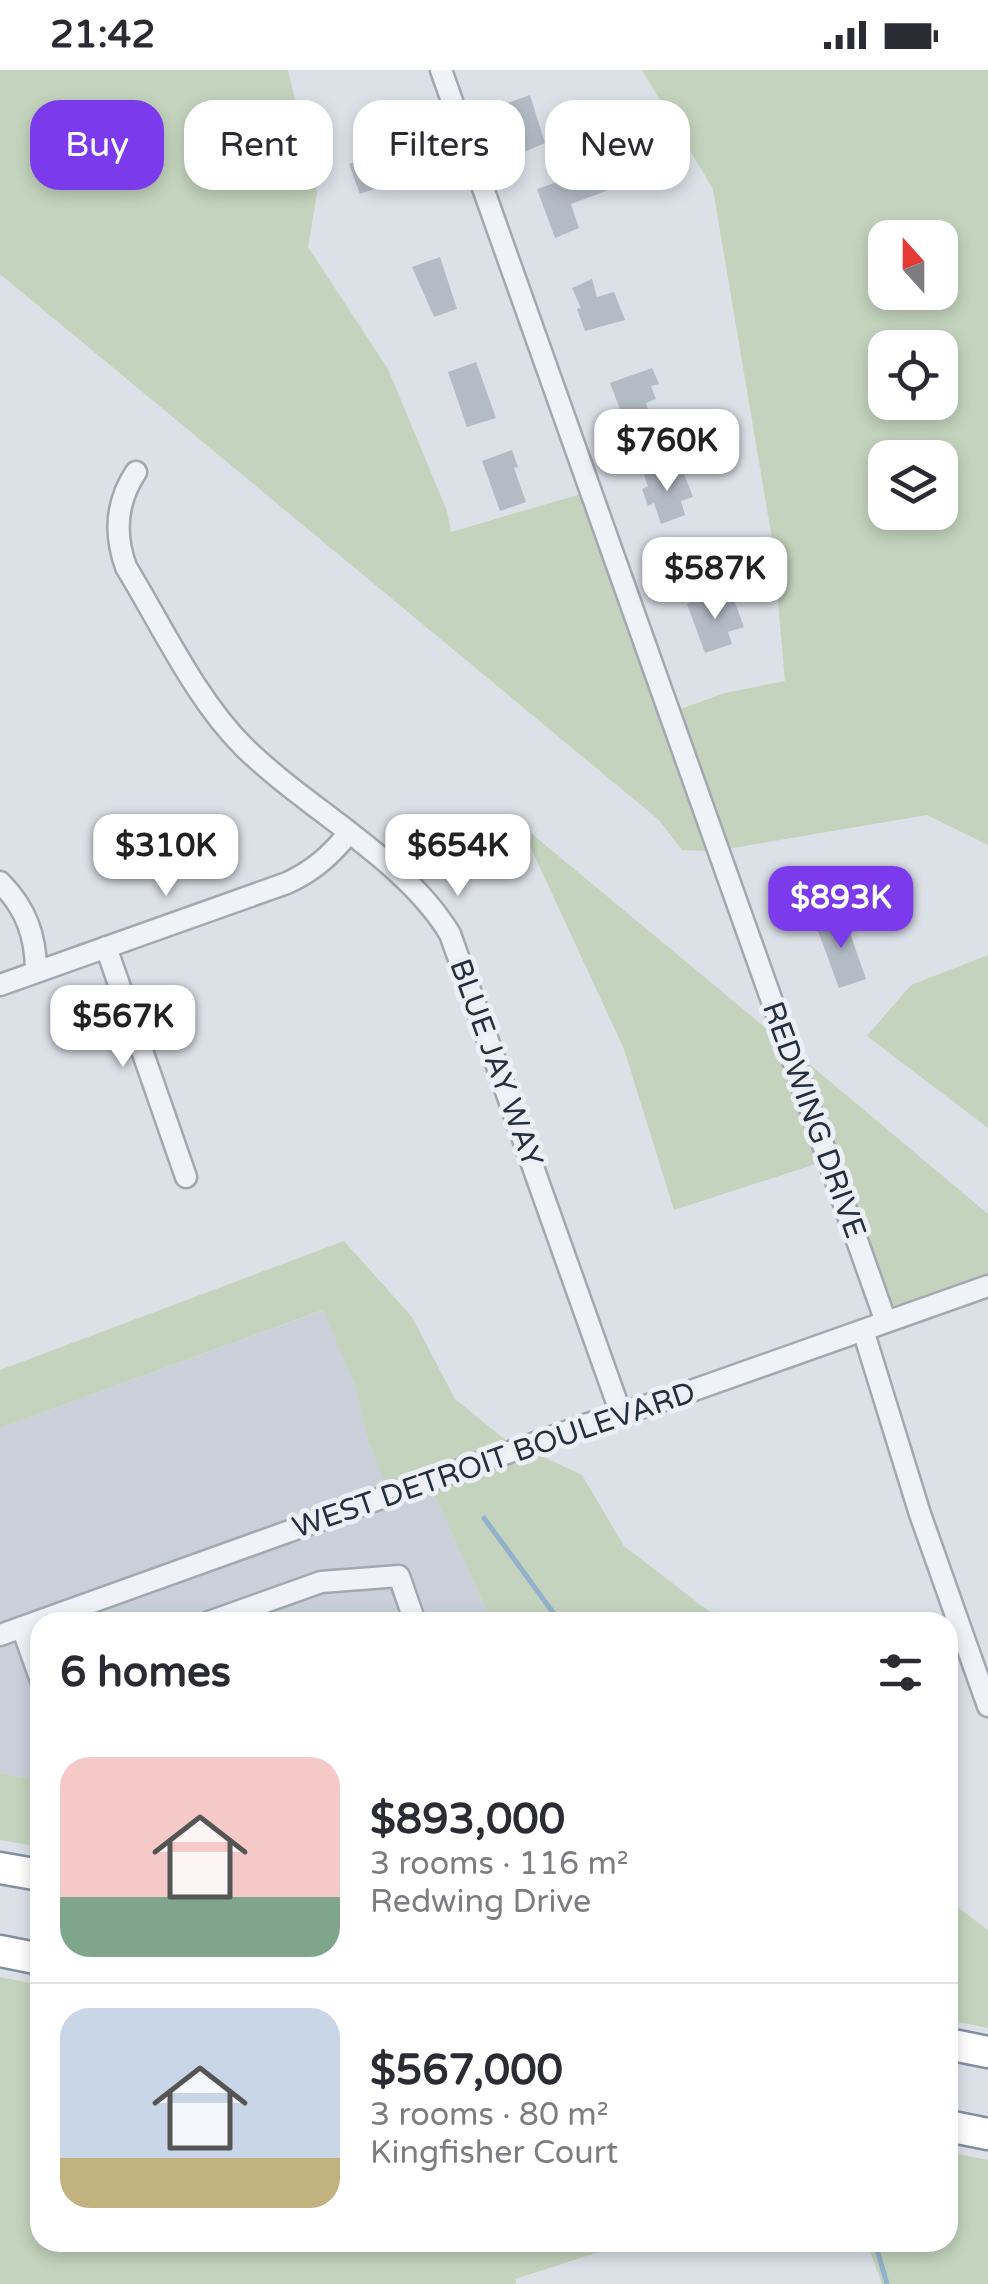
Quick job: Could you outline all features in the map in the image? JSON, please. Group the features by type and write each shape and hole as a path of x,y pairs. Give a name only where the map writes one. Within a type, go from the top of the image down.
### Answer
{"highway":[{"path":"0,1868 30,1874"},
{"path":"0,1951 30,1956"},
{"path":"958,2046 988,2052"},
{"path":"958,2128 988,2134"}],"street":[{"name":"REDWING DRIVE","path":"440,70 886,1322"},
{"name":"BLUE JAY WAY","path":"136,472 121,502 120,552 126,568 222,722 249,752 419,892 450,934 620,1414"},
{"path":"0,985 287,884 330,857 348,834"},
{"path":"0,882 27,918 33,935 36,972"},
{"path":"106,947 186,1176"},
{"name":"WEST DETROIT BOULEVARD","path":"64,1612 988,1286"},
{"path":"863,1330 955,1612"},
{"path":"237,1612 321,1582 399,1576 412,1612"},
{"path":"958,1621 988,1706"},
{"name":"WEST DETROIT BOULEVARD","path":"0,1634 30,1624"},
{"path":"22,1627 30,1650"}],"shaded area":[{"path":"324,1310 355,1385 368,1441 387,1484 423,1470 424,1473 0,1623 0,1428"},
{"path":"433,1492 487,1612 96,1612"},
{"path":"30,1636 30,1778 0,1773 0,1646"}],"green space":[{"path":"0,70 288,70 295,100 184,100 184,190 316,190 308,247 388,369 447,511 451,532 581,494 708,851 682,850 659,820 0,274"},
{"path":"642,70 988,70 988,845 927,815 727,849 678,710 725,693 785,681 773,545 713,189 690,150 690,100 660,100"},
{"path":"526,829 773,1034 819,1163 674,1210 624,1049 528,842"},
{"path":"988,955 988,1128 867,1036 911,985"},
{"path":"802,1058 988,1214 988,1274 891,1308"},
{"path":"344,1241 412,1317 455,1399 508,1442 386,1484 368,1441 355,1385 323,1310 0,1428 0,1370"},
{"path":"537,1454 582,1475 624,1546 710,1612 487,1612 433,1492"},
{"path":"0,1773 30,1778 30,1845 0,1840"},
{"path":"958,1908 988,1930 988,2028 958,2022"},
{"path":"0,1977 30,1983 30,2252 599,2252 515,2279 516,2284 0,2284"},
{"path":"958,2154 988,2160 988,2284 882,2284 870,2252 958,2252"}],"building":[{"path":"530,95 545,143 525,152 525,100 516,100"},
{"path":"537,189 606,191 571,204 579,228 555,238"},
{"path":"440,257 457,309 434,317 412,267"},
{"path":"592,279 597,297 614,292 625,320 585,331 572,288"},
{"path":"476,362 496,418 467,427 448,372"},
{"path":"652,368 659,384 651,386 656,399 646,403 653,424 629,433 610,383"},
{"path":"512,450 526,502 500,511 482,461"},
{"path":"669,466 673,478 684,474 693,497 681,501 685,515 661,524 654,503 648,506 642,489 648,486 644,475"},
{"path":"714,594 718,606 734,600 744,627 728,632 732,644 705,653 687,604"},
{"path":"843,913 866,979 839,988 815,923"}],"waterway":[{"path":"484,1518 553,1612"},
{"path":"878,2252 887,2284"}]}
